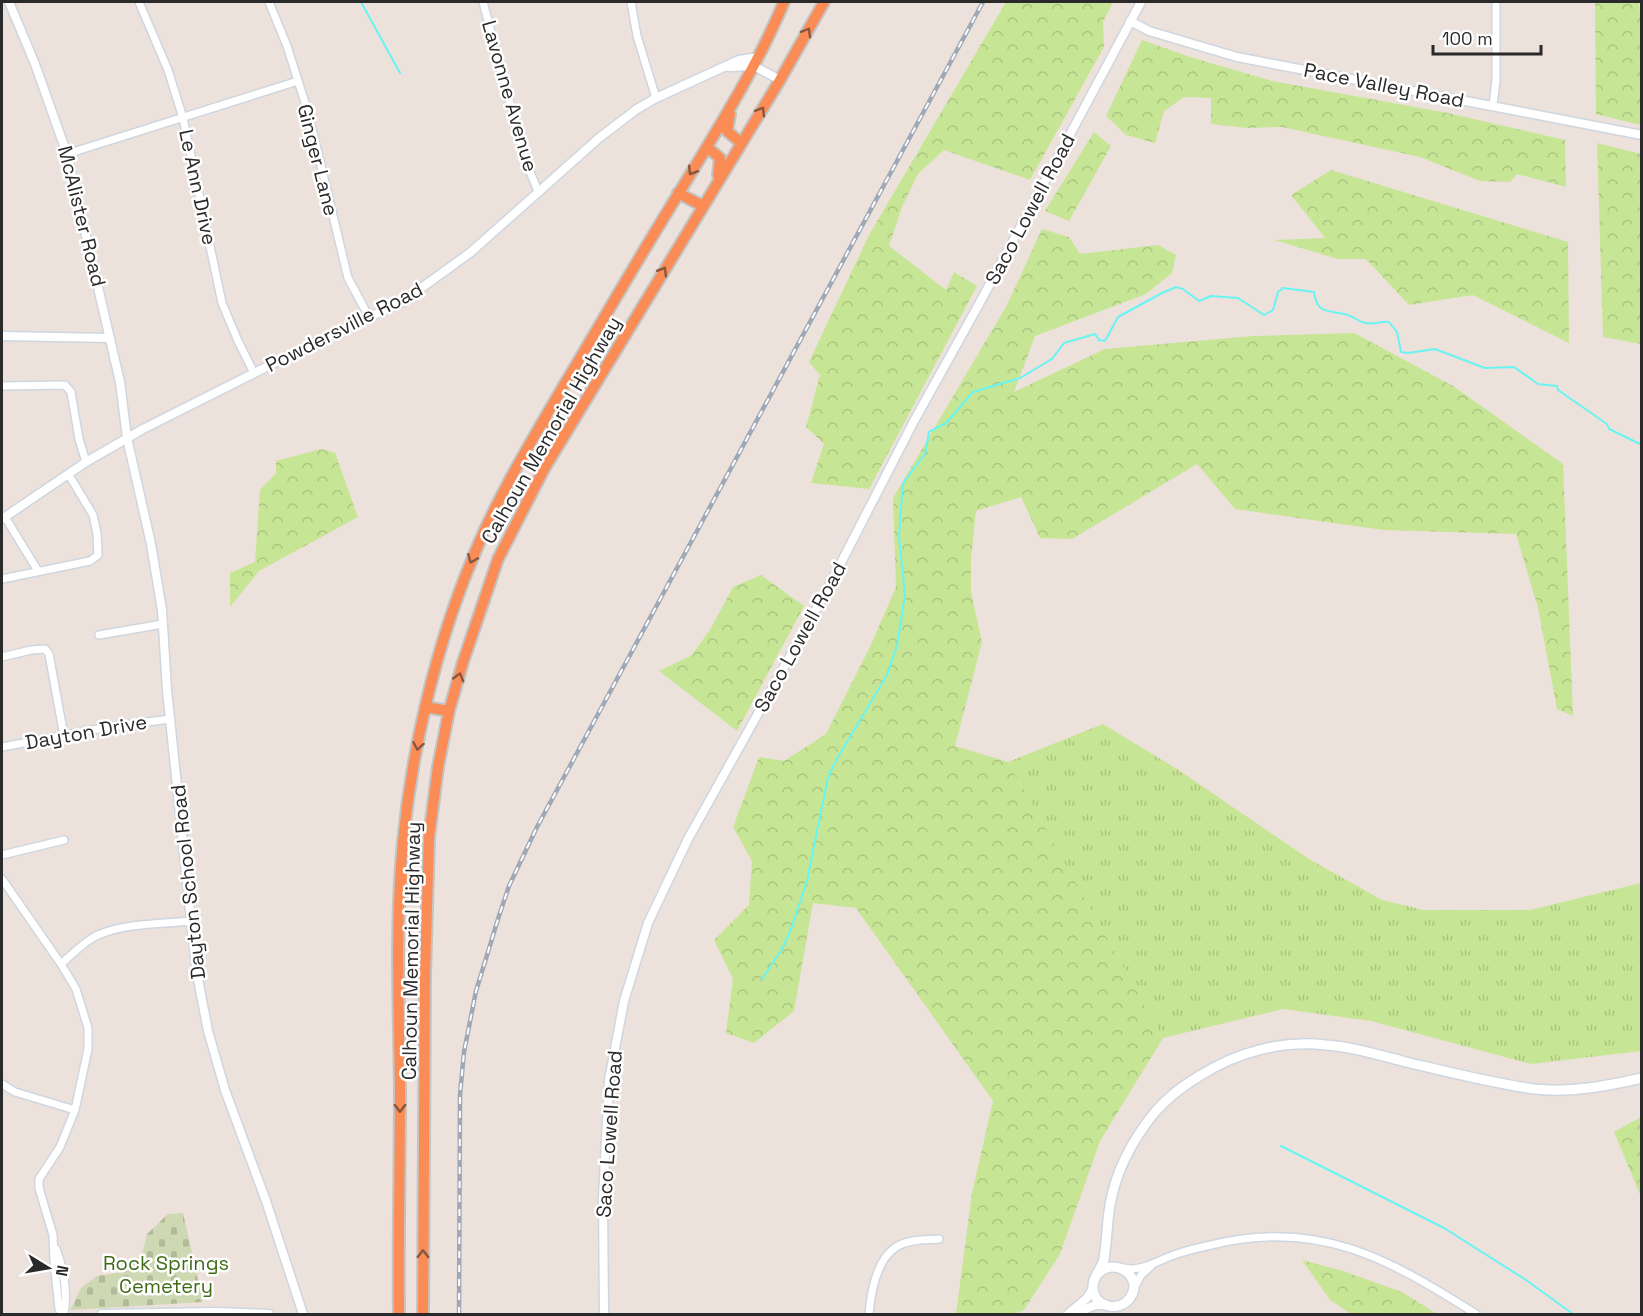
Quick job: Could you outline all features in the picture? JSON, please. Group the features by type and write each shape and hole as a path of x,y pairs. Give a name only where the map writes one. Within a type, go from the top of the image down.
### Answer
{"highway":[{"name":"Calhoun Memorial Highway","path":"399,1309 399,972 403,841 425,707 449,622 474,555 516,469 614,299 730,109 784,2"},
{"name":"Calhoun Memorial Highway","path":"423,1314 427,879 430,830 438,766 449,711 478,612 498,559 544,469 825,2"},
{"path":"730,109 727,131 741,143"},
{"path":"707,147 720,158 715,187"},
{"path":"678,193 703,206"},
{"path":"544,420 566,433"},
{"path":"425,707 449,711"},
{"path":"401,878 427,879"},
{"path":"393,1314 399,1309"}],"main road":[{"path":"1132,1294 1119,1306 1110,1309 1096,1297 1093,1288 1104,1258 1115,1184 1124,1160 1156,1111 1182,1087 1220,1063 1254,1051 1286,1046 1325,1044 1497,1083 1536,1089 1599,1088 1641,1078"},
{"path":"1107,1231 1110,1252 1118,1267 1131,1276 1132,1294 1126,1314"},
{"path":"1097,1275 1107,1267 1118,1267"}],"street":[{"name":"McAlister Road","path":"9,2 39,73 67,154 104,305 120,382 127,438"},
{"name":"Le Ann Drive","path":"140,2 168,70 183,118 222,303 254,373"},
{"name":"Ginger Lane","path":"269,2 298,81 348,278 369,317"},
{"name":"Lavonne Avenue","path":"483,2 525,160 538,191"},
{"path":"631,2 637,36 656,98"},
{"name":"Saco Lowell Road","path":"604,1314 603,1198 609,1080 624,1001 648,923 688,839 827,590 914,421 1142,2"},
{"path":"1493,106 1496,80 1496,2"},
{"name":"Pace Valley Road","path":"1130,21 1149,31 1238,57 1641,135"},
{"name":"Powdersville Road","path":"3,518 86,462 127,438 254,373 402,302 479,246 599,138 637,109 739,60 756,61"},
{"path":"756,61 780,80"},
{"path":"67,154 298,81"},
{"path":"2,336 110,338"},
{"path":"2,386 64,385 71,392 79,439 86,462"},
{"name":"Dayton School Road","path":"127,438 156,575 163,624 197,974 213,1050 225,1090 266,1201 303,1314"},
{"path":"2,579 90,561 98,555 93,515 69,475"},
{"path":"3,518 38,571"},
{"path":"99,635 163,624"},
{"path":"2,657 45,649 49,654 64,736"},
{"name":"Dayton Drive","path":"2,747 142,721 171,718"},
{"path":"2,855 64,840"},
{"path":"2,879 76,989 88,1029 88,1049 75,1110 60,1147 39,1179 39,1188 52,1226 59,1309 64,1314"},
{"path":"61,964 87,941 99,935 129,927 191,921"},
{"path":"2,1084 15,1092 75,1110"},
{"path":"1118,1267 1130,1270 1224,1241 1257,1237 1290,1237 1325,1241 1365,1252 1393,1265 1476,1314"},
{"path":"869,1314 878,1270 890,1251 904,1243 939,1239"},
{"path":"1132,1294 1142,1275 1153,1264"},
{"path":"1068,1314 1087,1298 1093,1288"},
{"path":"1075,1314 1095,1305 1110,1309"},
{"path":"102,1314 214,1312 269,1314"}],"green space":[{"path":"1006,2 1113,2 1103,22 1104,47 1030,180 944,150 918,174 902,207 889,246 946,290 954,272 977,286 869,489 811,483 824,444 806,427 820,375 809,362 869,235"},
{"path":"1595,2 1639,2 1642,37 1641,125 1596,114"},
{"path":"1142,40 1272,81 1448,113 1565,140 1566,187 1517,174 1510,182 1480,181 1420,157 1282,127 1247,128 1211,124 1211,98 1184,97 1164,111 1155,143 1126,135 1106,116"},
{"path":"1094,132 1111,146 1069,221 1045,211"},
{"path":"1597,143 1641,154 1641,344 1603,337"},
{"path":"1331,170 1568,242 1569,343 1473,295 1409,305 1366,259 1338,259 1274,240 1325,238 1291,195"},
{"path":"1042,229 1069,237 1080,254 1158,245 1176,255 1172,273 1146,294 1035,336 1014,392 1105,349 1253,336 1354,333 1453,386 1563,464 1573,716 1557,709 1538,608 1516,534 1383,530 1235,509 1197,464 1072,539 1040,538 1021,497 976,511 971,559 971,592 982,642 955,746 1008,762 1163,1038 1100,1141 1060,1254 1024,1310 1013,1314 956,1314 972,1193 993,1101 856,908 813,903 794,1011 754,1043 726,1033 733,979 714,940 749,905 752,861 733,827 759,757 784,761 826,734 870,647 896,587 893,498 1007,305"},
{"path":"321,449 335,453 358,517 259,571 230,607 230,573 255,562 260,490 276,473 276,461"},
{"path":"761,575 804,606 737,731 659,671 692,655 711,628 733,587"},
{"path":"1103,724 1180,771 1309,859 1382,900 1424,910 1530,910 1641,883 1641,1051 1531,1064 1371,1021 1283,1009 1163,1038 1008,762"},
{"path":"1642,1117 1641,1197 1614,1132"},
{"name":"Rock Springs Cemetery","path":"183,1213 203,1302 70,1310 81,1288 97,1276 124,1272 142,1255 147,1234 168,1214"},
{"path":"1302,1260 1343,1271 1402,1292 1437,1314 1351,1314 1330,1300"}],"waterway":[{"path":"361,2 400,73"},
{"path":"762,979 782,949 790,932 807,881 828,777 887,675 897,646 905,595 899,536 903,483 925,454 929,432 946,423 973,392 1020,378 1052,359 1064,343 1095,334 1099,340 1105,341 1118,317 1176,287 1183,289 1199,301 1211,296 1238,298 1264,315 1273,310 1278,292 1283,288 1314,292 1315,299 1320,308 1324,310 1347,315 1366,323 1389,322 1397,332 1401,352 1435,349 1485,368 1514,367 1538,384 1557,386 1558,390 1607,424 1609,429 1642,445"},
{"path":"1281,1146 1444,1228 1526,1280 1573,1314"}],"railway":[{"path":"459,1314 460,1095 464,1052 476,991 509,886 537,827 983,2"}]}
